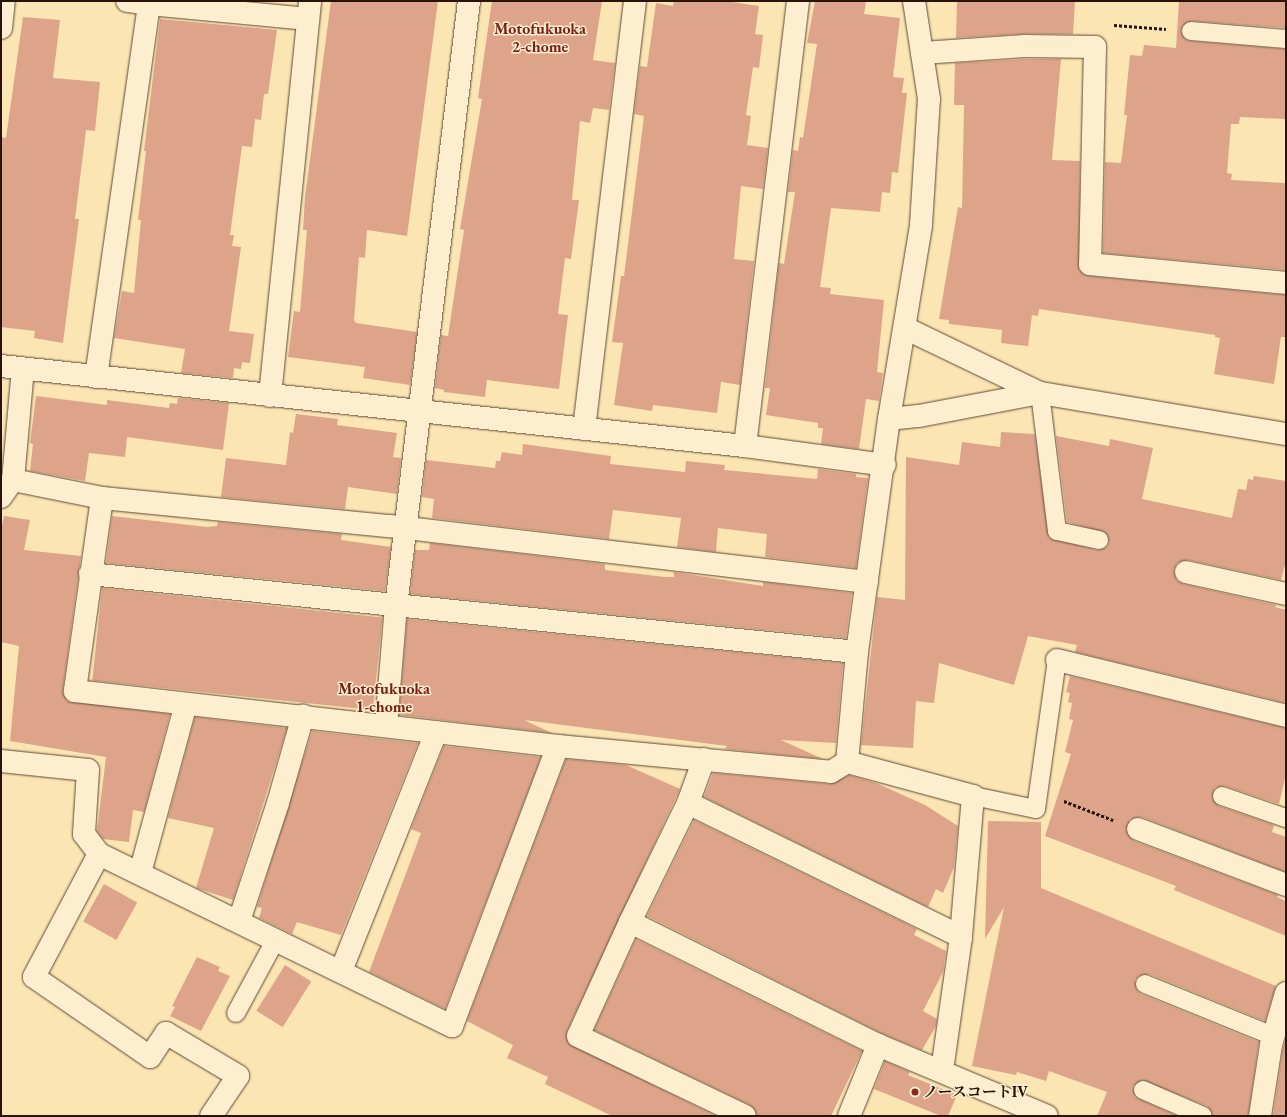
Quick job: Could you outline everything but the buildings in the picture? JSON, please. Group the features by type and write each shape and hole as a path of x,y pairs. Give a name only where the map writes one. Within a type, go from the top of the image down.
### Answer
{"street":[{"path":"1,28 4,1"},
{"path":"127,1 149,4 309,10 270,396"},
{"path":"386,725 396,606 470,1"},
{"path":"584,429 635,1"},
{"path":"746,446 798,1"},
{"path":"847,762 857,652 885,465 889,419 921,226 929,99 914,1"},
{"path":"96,377 149,4"},
{"path":"922,53 1025,46 1095,47 1090,264 1286,283"},
{"path":"905,328 1040,393 1286,434"},
{"path":"1,366 746,446 885,465"},
{"path":"23,369 7,489 406,528 867,582"},
{"path":"889,419 919,416 1040,393"},
{"path":"102,498 90,574 75,691 386,725 558,746 831,772 847,762 973,796 961,937 942,1071"},
{"path":"1186,572 1286,594"},
{"path":"90,574 857,652"},
{"path":"1057,660 1286,716"},
{"path":"140,873 186,704"},
{"path":"239,921 278,803 303,716"},
{"path":"341,971 436,732"},
{"path":"1,761 88,770 84,834 99,854 452,1026 558,746"},
{"path":"704,759 688,803 630,922 578,1036 745,1116"},
{"path":"688,803 961,937"},
{"path":"1138,829 1286,885"},
{"path":"99,854 34,977 150,1057 166,1033 238,1076 212,1116"},
{"path":"630,922 878,1045 1047,1116"},
{"path":"1260,1116 1277,1043 1286,993"},
{"path":"849,1116 878,1045"}],"lane":[{"path":"1191,31 1286,39"},
{"path":"1040,393 1057,531 1099,540"},
{"path":"973,796 1036,809 1057,660"},
{"path":"1222,796 1286,818"},
{"path":"236,1013 276,939"},
{"path":"1145,984 1277,1043"},
{"path":"1143,1090 1203,1116"}],"path":[{"path":"1095,47 1101,24 1191,31"},
{"path":"1036,809 1064,801 1138,829"}],"place":[{"name":"ノースコートIV","path":"915,1092"}],"district":[{"name":"Motofukuoka 2-chome","path":"540,38"},
{"name":"Motofukuoka 1-chome","path":"384,698"}]}
